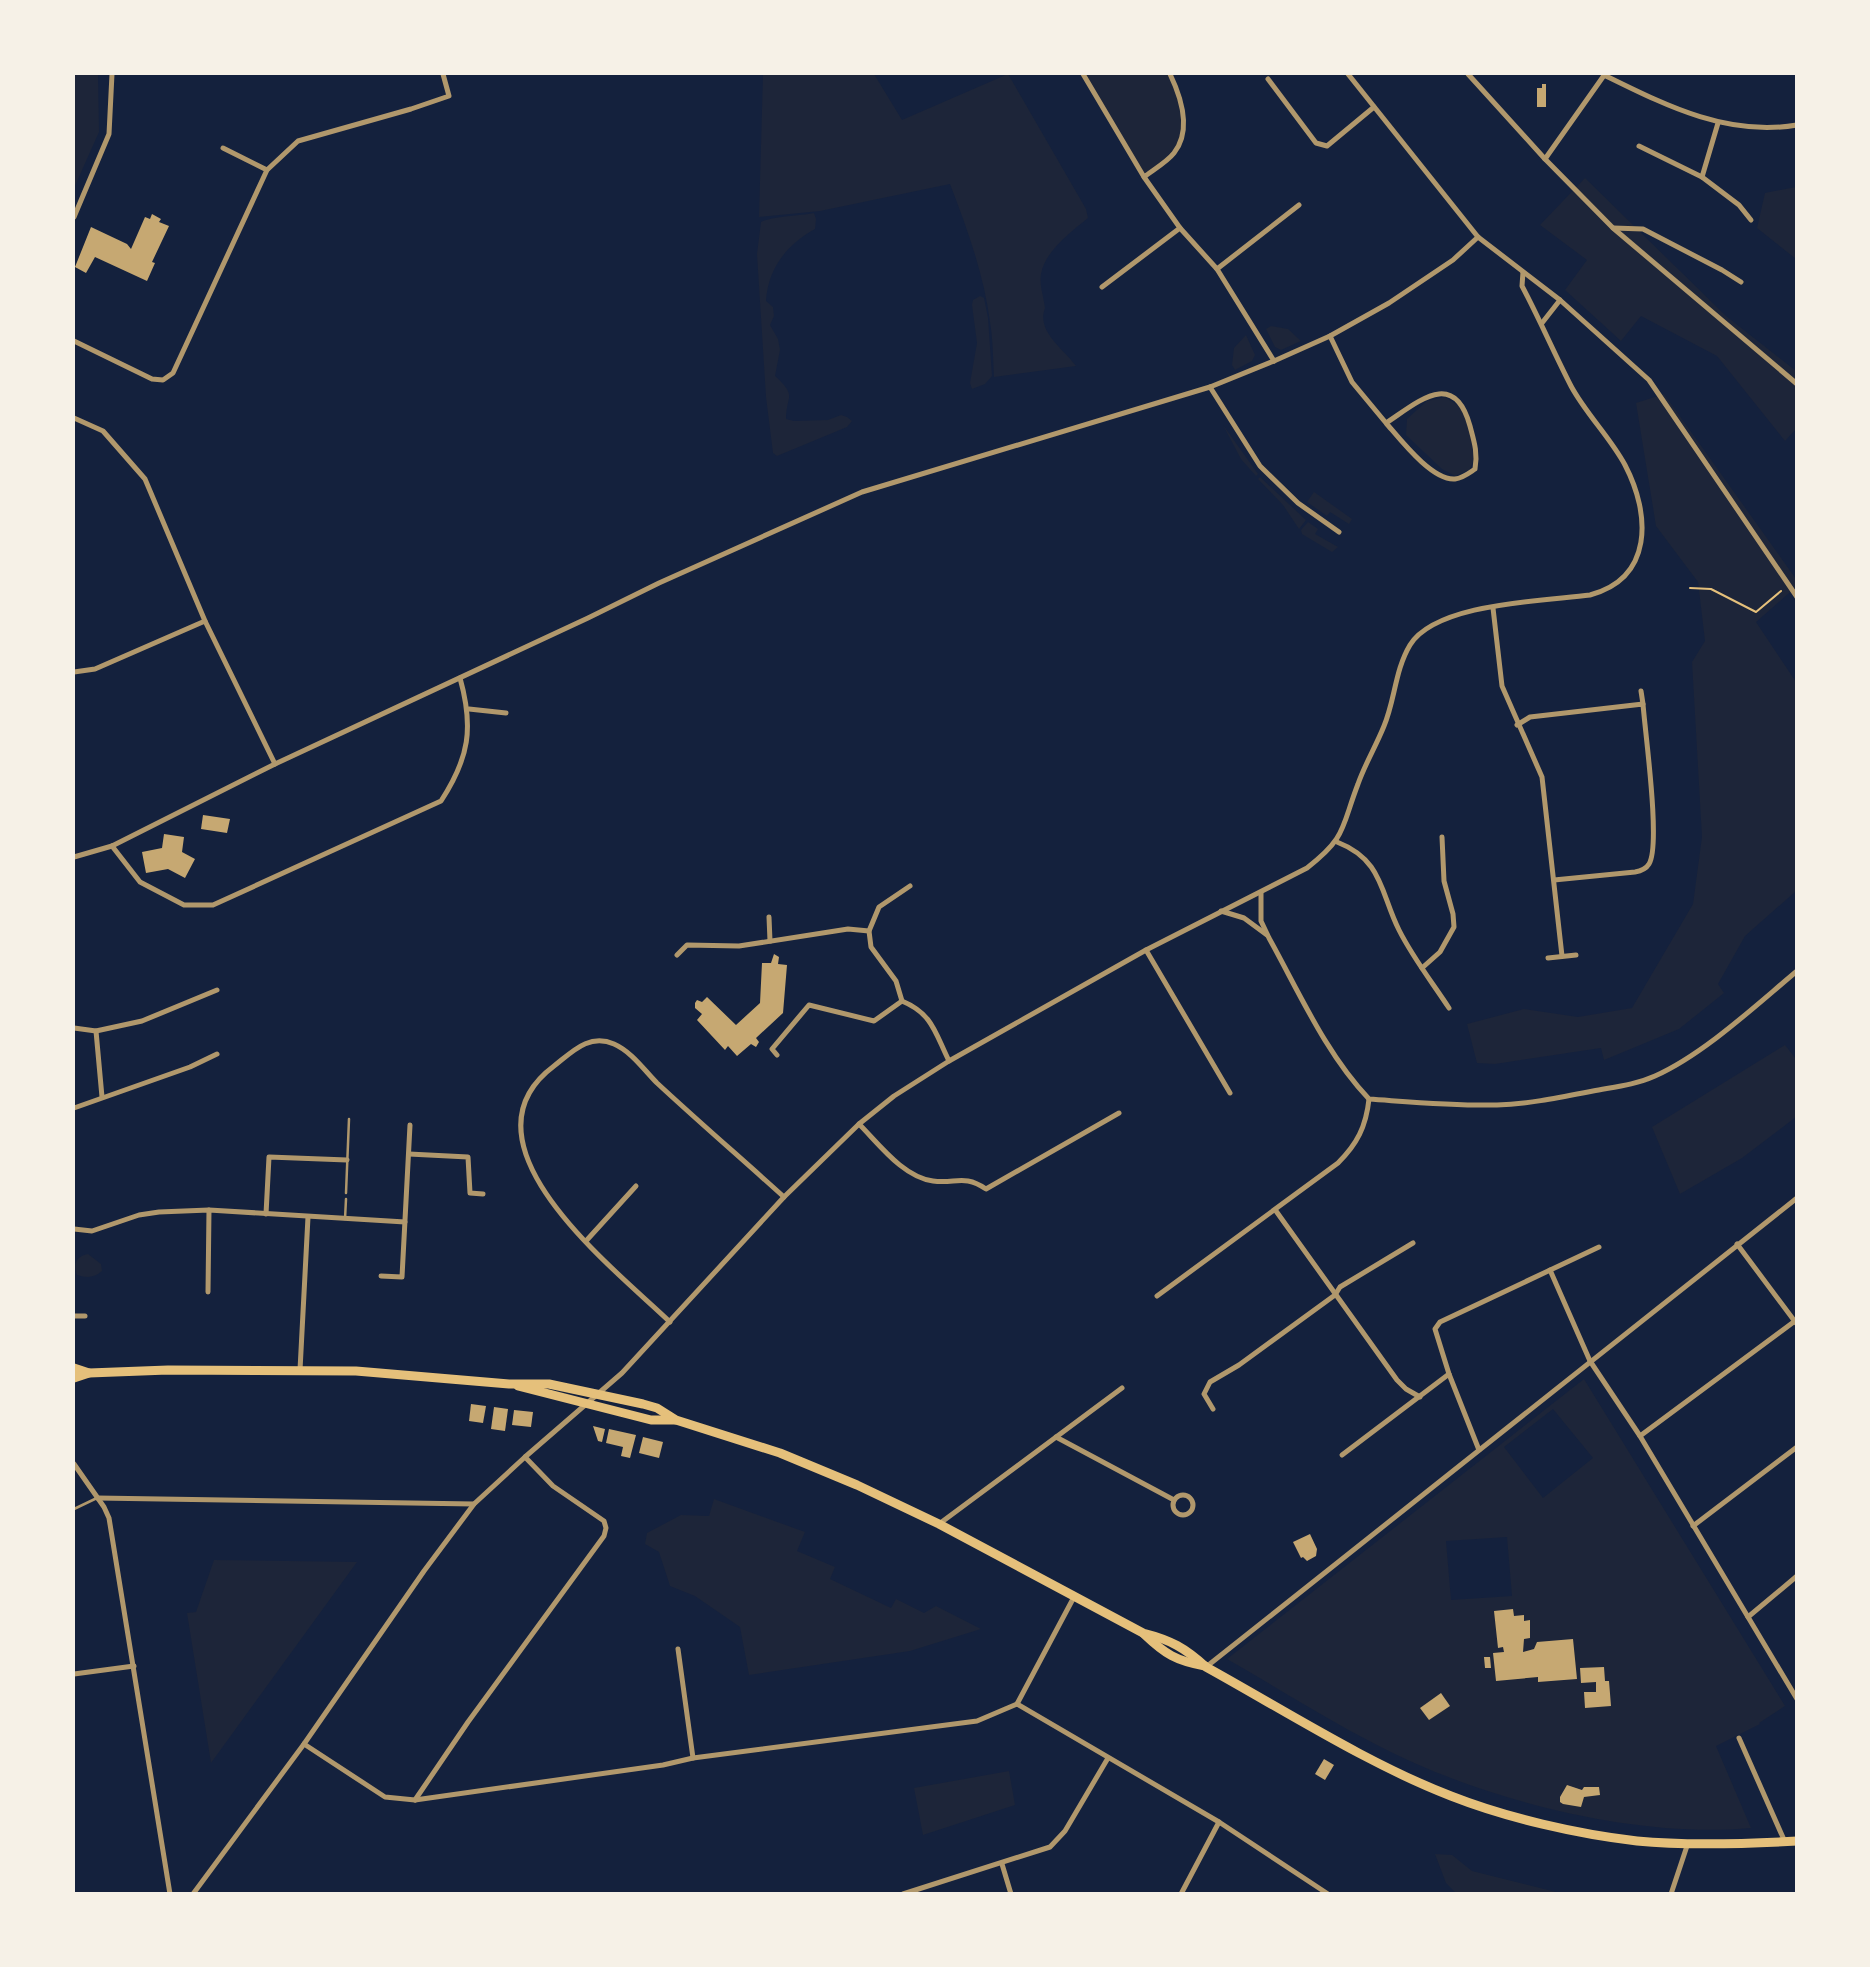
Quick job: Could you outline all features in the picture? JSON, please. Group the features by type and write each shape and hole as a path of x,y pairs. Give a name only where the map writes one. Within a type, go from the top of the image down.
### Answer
{"highway":[{"path":"74,1368 89,1373"},
{"path":"74,1378 89,1373 300,1370 424,1375 509,1384 549,1384 651,1406 676,1420 780,1453 857,1485 939,1524 1143,1633 1161,1651 1180,1661 1206,1667 1343,1744 1451,1796 1544,1824 1636,1841 1797,1841"},
{"path":"509,1384 651,1420 676,1420"}],"street":[{"path":"74,217 109,134 112,74"},
{"path":"74,341 152,379 163,380 173,373 267,170 298,141 449,96 443,74"},
{"path":"1083,74 1144,177 1180,228 1217,269 1274,361"},
{"path":"1144,177 1175,152 1184,133 1182,106 1170,74"},
{"path":"1348,74 1478,237 1560,300 1649,380 1797,597"},
{"path":"1468,74 1545,159 1613,228 1797,384"},
{"path":"1545,159 1605,74 1688,114 1718,123 1769,127 1797,125"},
{"path":"1268,79 1316,143 1327,146 1374,107"},
{"path":"1702,177 1718,123"},
{"path":"1639,146 1702,177 1739,205 1751,220"},
{"path":"223,148 267,170"},
{"path":"1217,269 1299,205"},
{"path":"1102,287 1180,228"},
{"path":"1613,228 1643,229 1741,282"},
{"path":"74,857 112,845 275,764 659,583 862,492 1210,387 1274,361 1330,336 1390,303 1453,260 1478,237"},
{"path":"194,1894 474,1504 524,1457 624,1372 784,1197 859,1124 894,1096 949,1062 1146,950 1307,868 1337,842 1348,819 1357,784 1385,725 1401,662 1412,642 1435,622 1460,612 1590,596 1621,582 1627,575 1641,548 1642,516 1625,466 1581,403 1522,286 1523,272"},
{"path":"1542,323 1560,300"},
{"path":"1330,336 1352,382 1386,423 1426,466 1439,476 1452,480 1475,469 1478,456 1465,406 1456,398 1445,393 1429,396 1386,423"},
{"path":"1210,387 1260,466 1298,503 1339,532"},
{"path":"74,418 103,431 145,478 205,621 275,764"},
{"path":"1493,608 1502,686 1542,777 1562,956"},
{"path":"74,672 95,669 205,621"},
{"path":"112,845 140,882 184,905 213,905 441,802 458,775 465,750 469,709 460,678"},
{"path":"1554,880 1635,873 1644,870 1650,863 1653,818 1641,691"},
{"path":"1517,725 1530,717 1643,704"},
{"path":"469,709 506,713"},
{"path":"1422,968 1440,952 1454,927 1444,881 1442,837"},
{"path":"1337,842 1353,848 1365,858 1378,876 1399,929 1449,1008"},
{"path":"902,1001 896,981 871,947 869,931 879,907 910,886"},
{"path":"1261,893 1261,921 1269,938 1351,1080 1369,1099 1442,1105 1500,1105 1630,1084 1654,1076 1678,1063 1717,1036 1797,971"},
{"path":"1222,911 1244,918 1269,938"},
{"path":"769,917 770,941"},
{"path":"677,956 687,945 739,946 848,929 869,931"},
{"path":"1146,950 1230,1093"},
{"path":"1548,958 1576,955"},
{"path":"74,1028 96,1031 142,1021 217,990"},
{"path":"777,1055 772,1049 809,1005 874,1021 902,1001"},
{"path":"902,1001 919,1008 927,1016 949,1062"},
{"path":"96,1031 102,1097"},
{"path":"670,1322 555,1208 537,1178 524,1149 519,1120 526,1097 542,1074 586,1041 600,1040 614,1044 630,1055 784,1197"},
{"path":"74,1108 179,1071 217,1054"},
{"path":"1157,1296 1325,1175 1359,1139 1365,1124 1369,1099"},
{"path":"859,1124 892,1157 918,1176 932,1181 975,1181 986,1189 1119,1113"},
{"path":"381,1276 402,1277 410,1125"},
{"path":"409,1154 468,1157 470,1193 483,1194"},
{"path":"266,1214 269,1157 347,1160"},
{"path":"586,1241 636,1186"},
{"path":"1206,1667 1797,1198"},
{"path":"74,1229 92,1231 139,1215 159,1212 209,1210 405,1222"},
{"path":"208,1292 209,1210"},
{"path":"1276,1211 1396,1380 1406,1390 1420,1397"},
{"path":"300,1370 308,1217"},
{"path":"1213,1409 1204,1394 1210,1382 1238,1365 1335,1294 1340,1287 1413,1243"},
{"path":"1640,1436 1796,1322 1737,1244"},
{"path":"1479,1450 1434,1333 1440,1322 1599,1247"},
{"path":"1550,1270 1590,1362 1640,1436 1797,1699"},
{"path":"74,1316 85,1316"},
{"path":"1342,1455 1449,1374"},
{"path":"939,1524 1122,1388"},
{"path":"1056,1437 1174,1500"},
{"path":"1693,1526 1797,1447"},
{"path":"415,1800 468,1721 604,1536 604,1521 553,1486 524,1457"},
{"path":"74,1464 109,1518 170,1894"},
{"path":"97,1498 474,1504"},
{"path":"1748,1617 1797,1576"},
{"path":"304,1744 385,1797 415,1800 636,1769 693,1758 977,1721 1017,1704 1074,1597"},
{"path":"678,1649 693,1758"},
{"path":"74,1674 134,1666"},
{"path":"1017,1704 1219,1822 1328,1894"},
{"path":"1739,1738 1785,1842"},
{"path":"903,1894 1050,1847 1065,1831 1108,1758"},
{"path":"1181,1894 1219,1822"},
{"path":"1671,1894 1688,1843"},
{"path":"1002,1864 1011,1894"}],"lane":[{"path":"346,1193 349,1118"},
{"path":"345,1219 346,1199"},
{"path":"74,1509 97,1498"}],"path":[{"path":"1690,588 1711,589 1756,612 1788,585"}],"shaded area":[{"path":"74,74 98,74 99,132 74,188"},
{"path":"763,74 874,74 902,120 1008,74 1086,209 1088,218 1053,250 1043,266 1041,278 1044,325 1053,340 1076,366 994,377 991,329 984,287 950,184 820,211 759,217"},
{"path":"1083,74 1170,74 1180,103 1183,124 1180,144 1174,153 1144,177"},
{"path":"1585,178 1726,316 1796,371 1796,429 1785,441 1717,356 1641,316 1621,341 1565,290 1587,260 1540,225"},
{"path":"1797,187 1796,259 1757,228 1765,193"},
{"path":"814,213 815,229 787,250 775,268 767,289 766,301 773,307 774,316 770,325 778,339 780,350 775,376 789,393 786,419 828,420 841,415 852,421 847,427 777,456 773,453 766,397 757,254 761,222"},
{"path":"980,296 984,298 988,318 992,376 985,384 972,389 970,383 977,343 972,305 973,300"},
{"path":"1271,326 1288,329 1301,341 1281,350 1275,347 1266,329"},
{"path":"1246,335 1255,355 1252,361 1235,370 1232,365 1234,348"},
{"path":"1664,394 1796,579 1796,587 1756,622 1796,682 1796,891 1745,936 1718,984 1724,993 1679,1029 1604,1060 1601,1048 1495,1064 1477,1063 1467,1024 1524,1009 1578,1017 1632,1008 1693,904 1702,837 1692,662 1705,641 1698,582 1656,526 1636,403"},
{"path":"1445,397 1462,408 1477,454 1469,470 1455,476 1442,469 1406,435 1407,419 1427,401"},
{"path":"1223,425 1258,474 1256,476 1241,459"},
{"path":"1260,477 1306,520 1299,529 1283,505 1258,479"},
{"path":"1314,492 1352,519 1349,524 1330,512 1327,516 1307,502"},
{"path":"1308,522 1318,529 1315,534 1338,547 1332,552 1302,534 1301,530"},
{"path":"1785,1045 1796,1059 1796,1117 1742,1158 1680,1194 1652,1127"},
{"path":"88,1254 101,1264 102,1271 90,1277 77,1275 76,1261"},
{"path":"1584,1379 1785,1706 1760,1724 1716,1746 1751,1828 1706,1830 1658,1827 1558,1811 1461,1782 1375,1744 1227,1659","holes":["1553,1409 1593,1458 1543,1498 1504,1447","1507,1537 1512,1596 1451,1600 1446,1541"]},
{"path":"714,1499 805,1532 797,1551 835,1567 830,1579 891,1608 896,1599 924,1613 936,1606 981,1629 910,1651 749,1675 740,1627 695,1596 670,1586 659,1552 645,1544 647,1533 681,1515 709,1516"},
{"path":"214,1560 357,1562 211,1763 187,1613 196,1612"},
{"path":"1009,1771 1015,1805 923,1835 914,1788"},
{"path":"1435,1854 1452,1855 1472,1871 1560,1893 1456,1893 1446,1883"}],"building":[{"path":"1542,84 1546,84 1546,107 1537,107 1537,88 1542,88"},
{"path":"152,214 161,219 159,222 169,226 152,262 155,263 147,281 95,257 86,273 75,267 91,227 127,244 131,249 145,217 150,219"},
{"path":"203,815 230,819 227,833 201,829"},
{"path":"164,834 184,837 182,852 195,859 185,878 168,869 146,873 142,852 162,848"},
{"path":"774,954 779,957 778,964 787,965 783,1013 756,1038 759,1042 756,1047 751,1044 737,1056 728,1046 725,1050 697,1020 702,1014 695,1008 695,1003 697,1000 702,1002 707,997 736,1025 760,1003 762,963 771,963"},
{"path":"471,1404 486,1406 483,1423 469,1421"},
{"path":"494,1407 508,1409 505,1431 491,1429"},
{"path":"514,1410 533,1412 531,1427 512,1425"},
{"path":"593,1426 605,1429 602,1442 598,1441"},
{"path":"609,1429 636,1435 630,1458 621,1456 623,1447 606,1443"},
{"path":"643,1437 663,1442 659,1458 639,1453"},
{"path":"1310,1534 1317,1549 1316,1556 1307,1561 1301,1558 1293,1542"},
{"path":"1513,1609 1514,1616 1524,1615 1524,1621 1530,1620 1530,1638 1524,1639 1523,1652 1534,1649 1537,1642 1573,1639 1577,1679 1538,1682 1538,1677 1496,1681 1493,1653 1504,1652 1503,1647 1498,1648 1494,1611"},
{"path":"1484,1657 1490,1657 1491,1668 1485,1668"},
{"path":"1604,1667 1605,1681 1609,1681 1611,1706 1585,1708 1584,1692 1596,1692 1596,1682 1581,1683 1580,1668"},
{"path":"1441,1693 1450,1706 1429,1720 1420,1708"},
{"path":"1324,1759 1334,1765 1325,1780 1315,1774"},
{"path":"1567,1785 1582,1790 1584,1787 1599,1787 1600,1795 1584,1797 1581,1807 1563,1804 1560,1797"}]}
